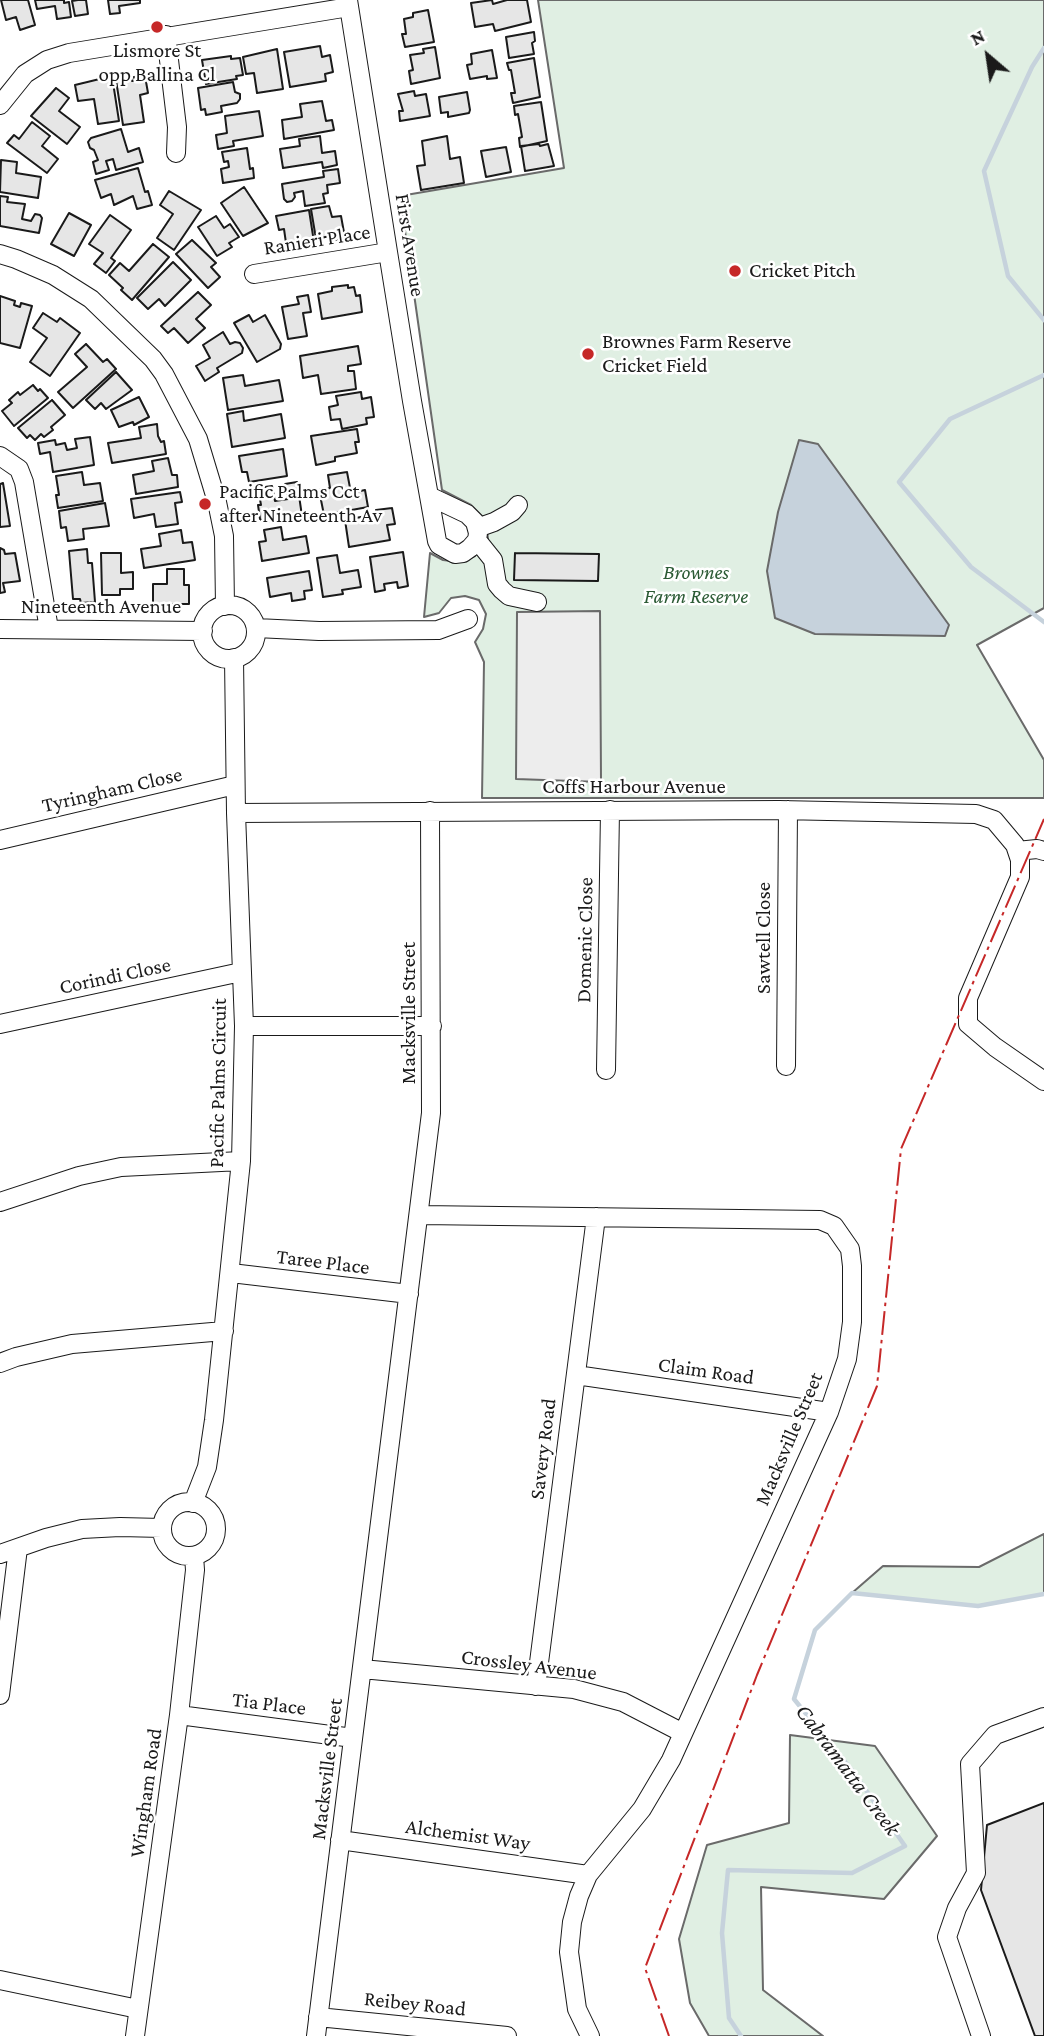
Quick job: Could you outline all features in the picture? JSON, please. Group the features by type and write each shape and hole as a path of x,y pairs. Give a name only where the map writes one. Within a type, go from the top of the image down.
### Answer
{"street":[{"path":"0,105 25,74 47,60 69,52 349,3"},
{"name":"First Avenue","path":"349,3 388,252 439,545 455,554 463,553 477,534"},
{"path":"166,36 177,127 176,153"},
{"name":"Ranieri Place","path":"254,274 388,252"},
{"path":"0,254 53,275 90,299 153,359 164,374 198,439 217,502 224,536 225,606"},
{"path":"0,456 19,469 24,482 49,629"},
{"path":"429,496 467,514 493,560 497,584 502,590 509,596 537,602"},
{"path":"477,534 518,505"},
{"path":"233,605 247,611 256,628 252,646 234,658 218,656 212,652 202,631 209,615 225,606 233,605"},
{"path":"256,628 438,630 468,619"},
{"name":"Nineteenth Avenue","path":"0,629 202,631"},
{"name":"Pacific Palms Circuit","path":"193,1503 207,1467 231,1273 241,1161 244,1026 235,785 234,658"},
{"name":"Tyringham Close","path":"0,840 235,785"},
{"name":"Domenic Close","path":"606,1070 610,810"},
{"name":"Coffs Harbour Avenue","path":"236,813 788,810 976,814 994,820 1017,851"},
{"name":"Sawtell Close","path":"786,1066 788,810"},
{"name":"Macksville Street","path":"316,2036 431,1113 430,811"},
{"path":"1044,851 1017,851 1020,877 968,998 968,1024 995,1047 1044,1081"},
{"name":"Corindi Close","path":"0,1024 241,972"},
{"path":"244,1026 432,1026"},
{"path":"0,1202 79,1176 121,1167 241,1161"},
{"name":"Macksville Street","path":"419,1215 820,1220 834,1226 850,1249 852,1322 847,1359 829,1412 671,1760 642,1809 588,1875 579,1896 569,1952 578,2009 590,2036"},
{"name":"Savery Road","path":"536,1686 596,1217"},
{"name":"Taree Place","path":"231,1273 410,1294"},
{"path":"0,1363 72,1344 224,1331"},
{"name":"Claim Road","path":"576,1375 829,1412"},
{"path":"193,1503 199,1504 210,1513 216,1531 212,1544 194,1556 178,1554 171,1549 163,1536 162,1528 164,1519 174,1507 193,1503"},
{"path":"0,1554 82,1529 162,1528"},
{"path":"0,1695 18,1548"},
{"name":"Wingham Road","path":"135,2036 179,1716 195,1570 194,1556"},
{"name":"Crossley Avenue","path":"362,1669 574,1689 623,1702 683,1733"},
{"name":"Tia Place","path":"179,1716 353,1738"},
{"path":"981,2036 947,1937 957,1908 976,1873 970,1764 995,1735 1044,1717"},
{"name":"Alchemist Way","path":"341,1840 588,1875"},
{"path":"0,1980 138,2008"},
{"name":"Reibey Road","path":"318,2017 496,2035"}],"green space":[{"name":"Brownes Farm Reserve","path":"538,0 1044,0 1044,608 977,645 1044,760 1044,798 482,798 484,662 475,642 483,629 486,614 479,600 465,596 451,598 439,613 424,617 430,553 443,560 459,562 475,556 488,539 486,520 471,505 442,490 400,196 564,168"},
{"path":"1044,1534 1044,1594 978,1606 852,1593 883,1566 979,1567"},
{"path":"790,1735 875,1746 937,1836 884,1899 761,1887 763,1990 823,2036 709,2036 690,2003 679,1939 707,1845 789,1823"}],"shaded area":[{"path":"799,440 818,444 949,625 945,636 815,634 775,618 767,571 778,512"},
{"path":"600,611 601,782 516,779 517,612"}],"building":[{"path":"1,0 28,0 35,25 20,30 16,17 6,20"},
{"path":"35,0 69,2 71,17 57,19 55,6 37,9"},
{"path":"86,0 88,14 75,16 72,1"},
{"path":"108,0 140,0 140,3 119,6 120,13 110,14"},
{"path":"492,0 493,4 507,0 527,0 531,22 495,31 493,24 475,27 471,3"},
{"path":"428,10 434,42 405,47 402,34 406,34 404,19 413,17 413,13"},
{"path":"534,32 534,54 509,58 506,37"},
{"path":"320,46 322,57 330,55 333,72 325,74 326,81 290,87 284,52"},
{"path":"435,47 440,78 411,84 409,71 413,70 410,55 424,53 423,49"},
{"path":"277,49 283,89 257,93 254,73 246,74 243,57"},
{"path":"492,50 497,78 487,79 487,76 470,79 467,65 472,64 471,54"},
{"path":"231,56 231,59 240,58 243,75 236,76 237,79 206,84 202,60"},
{"path":"534,58 540,97 513,103 511,93 515,93 507,63"},
{"path":"112,76 119,121 98,124 94,99 78,101 75,85"},
{"path":"145,76 148,93 140,95 144,122 123,125 116,80 131,78 135,81 134,77"},
{"path":"233,82 235,92 240,94 237,103 221,106 222,112 206,115 205,109 201,110 198,88"},
{"path":"56,88 69,98 59,111 80,127 67,144 31,116"},
{"path":"414,91 415,96 426,94 430,116 400,121 399,111 403,111 398,94"},
{"path":"467,92 469,113 448,117 448,112 441,113 439,97"},
{"path":"322,101 326,121 332,120 334,130 284,139 282,120 302,117 300,104"},
{"path":"541,102 547,141 520,147 519,138 522,137 514,106"},
{"path":"259,111 263,136 233,141 234,146 218,149 216,135 227,133 225,116"},
{"path":"32,122 50,136 42,146 58,159 47,173 7,143 14,135 19,139"},
{"path":"121,129 128,152 139,148 143,162 116,170 113,159 106,161 109,170 96,174 93,162 98,160 88,142 91,138"},
{"path":"320,136 322,153 335,151 337,165 323,168 322,162 283,168 280,149 300,146 299,139"},
{"path":"447,136 450,159 460,157 464,183 421,190 417,166 425,165 422,141"},
{"path":"548,144 554,166 525,171 521,146"},
{"path":"506,147 511,172 486,177 481,151"},
{"path":"247,148 254,178 223,183 221,169 229,167 228,161 224,162 222,152"},
{"path":"1,160 17,162 16,173 41,177 38,198 0,192"},
{"path":"138,168 152,205 137,209 133,196 114,205 111,194 101,198 95,180"},
{"path":"338,169 340,183 327,185 328,193 323,194 325,203 305,206 303,191 294,193 292,201 287,202 284,199 282,184 324,177 323,171"},
{"path":"244,187 268,223 243,236 221,203"},
{"path":"169,191 201,210 174,250 157,238 173,214 160,205"},
{"path":"0,196 8,197 7,202 25,204 22,219 31,221 35,214 40,215 42,218 39,233 0,226"},
{"path":"329,206 332,217 341,216 345,238 331,241 330,236 316,239 311,209"},
{"path":"309,210 314,242 301,244 300,240 286,243 284,229 279,230 276,216"},
{"path":"69,213 91,225 74,256 51,244"},
{"path":"110,215 131,230 111,258 115,261 106,273 94,264 103,253 89,244"},
{"path":"216,216 224,228 230,224 239,237 229,243 232,247 217,256 198,227"},
{"path":"192,240 216,263 211,267 220,277 208,288 176,254"},
{"path":"153,244 169,257 132,300 109,275 120,263 129,271"},
{"path":"173,262 191,280 165,306 159,299 148,309 137,298"},
{"path":"348,285 348,288 354,287 356,296 360,295 362,312 322,319 318,294 332,291 332,287"},
{"path":"198,292 211,305 196,319 205,328 188,343 174,328 168,333 161,326"},
{"path":"308,295 311,312 303,313 307,336 288,339 282,307 299,304 297,297"},
{"path":"0,296 15,301 14,305 20,307 21,303 32,306 20,348 0,343"},
{"path":"43,313 57,322 60,318 80,333 50,376 30,362 47,338 33,328"},
{"path":"249,315 253,322 265,315 281,344 280,349 257,362 234,323"},
{"path":"223,332 230,344 240,343 242,353 217,368 219,372 205,381 196,366 210,358 203,345"},
{"path":"86,344 103,362 107,359 116,369 73,408 58,392 87,367 75,354"},
{"path":"358,346 361,364 348,366 348,371 354,371 356,389 321,394 318,375 303,378 300,356"},
{"path":"116,372 132,390 106,409 101,403 95,409 86,400"},
{"path":"243,375 245,386 279,380 283,401 228,410 223,378"},
{"path":"33,385 48,398 14,426 2,411 12,403 9,400 18,392 20,395"},
{"path":"361,392 362,399 371,397 374,417 366,418 367,424 342,429 340,419 331,420 329,407 338,405 336,396"},
{"path":"139,397 149,417 134,425 133,422 119,427 111,410"},
{"path":"52,400 65,415 44,437 41,434 35,440 30,435 27,438 18,428"},
{"path":"243,411 244,421 281,414 285,438 232,447 227,414"},
{"path":"157,424 158,436 161,442 164,441 166,454 112,463 108,443 141,438 139,427"},
{"path":"357,429 357,453 335,457 335,461 316,465 311,436"},
{"path":"90,437 94,465 53,472 50,452 40,454 38,443 55,440 56,445 65,443 67,450 77,448 75,439"},
{"path":"283,449 287,476 249,482 247,472 242,472 239,456"},
{"path":"168,458 172,475 177,475 178,487 136,494 133,475 154,471 152,461"},
{"path":"82,472 84,485 100,483 103,501 58,508 56,476"},
{"path":"347,472 351,493 365,490 368,507 324,515 319,490 330,488 328,475"},
{"path":"297,482 302,516 264,522 260,519 258,488 272,486 275,501 288,499 285,484"},
{"path":"3,483 10,526 0,527 0,484"},
{"path":"180,492 182,502 175,503 178,524 156,527 154,514 134,518 131,499"},
{"path":"105,503 109,526 83,529 84,539 68,541 66,527 61,528 59,511"},
{"path":"392,508 395,524 387,525 390,540 349,547 345,520 377,514 376,510"},
{"path":"281,527 283,540 306,536 309,553 262,561 259,542 266,541 264,530"},
{"path":"181,530 183,543 192,542 195,560 144,568 141,549 161,546 159,534"},
{"path":"0,548 5,554 15,553 20,581 3,583 5,592 0,593"},
{"path":"87,549 88,563 92,563 95,602 81,603 80,599 73,599 69,551"},
{"path":"403,552 408,586 398,588 397,582 384,584 385,590 375,592 370,557"},
{"path":"101,553 121,553 121,573 133,572 133,589 120,589 120,595 102,595"},
{"path":"515,553 599,554 598,581 514,580"},
{"path":"337,555 340,573 358,570 361,587 342,590 343,594 323,597 317,558"},
{"path":"167,569 184,569 184,585 189,585 189,604 153,604 153,584 167,584"},
{"path":"309,571 312,590 304,591 305,599 292,601 291,593 270,597 267,578"},
{"path":"1044,1803 1044,2036 1035,2036 981,1890 987,1825"}],"waterway":[{"name":"Cabramatta Creek","path":"1044,48 1032,67 984,171 1008,276 1044,320"},
{"name":"Cabramatta Creek","path":"1044,375 950,419 899,482 971,567 1044,622"},
{"name":"Cabramatta Creek","path":"741,2036 729,2018 722,1933 728,1870 852,1873 905,1846 854,1773 794,1699 815,1630 852,1593 978,1606 1044,1594"}],"power":[{"path":"669,2036 645,1968 757,1675 877,1386 901,1149 1044,819"}],"place":[{"name":"Lismore St opp Ballina Cl","path":"157,27"},
{"name":"Cricket Pitch","path":"735,271"},
{"name":"Brownes Farm Reserve Cricket Field","path":"588,354"},
{"name":"Pacific Palms Cct after Nineteenth Av","path":"205,504"}]}
